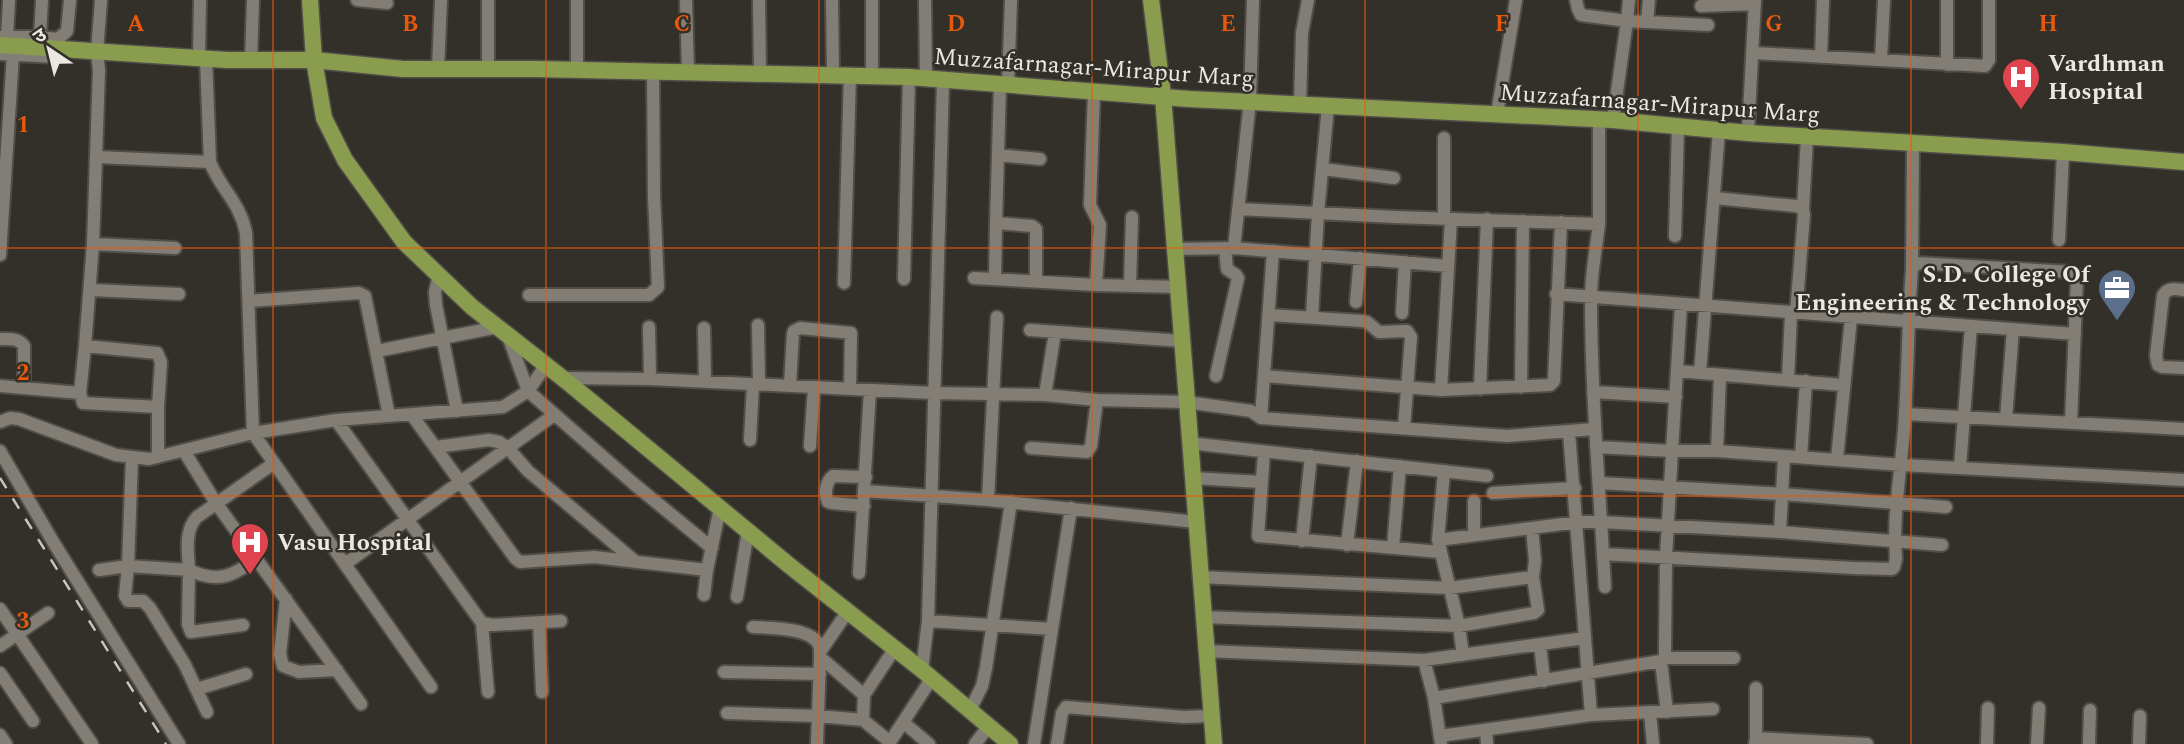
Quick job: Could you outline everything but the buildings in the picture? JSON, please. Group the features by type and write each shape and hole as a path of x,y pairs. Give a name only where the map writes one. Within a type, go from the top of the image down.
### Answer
{"main road":[{"path":"310,0 314,60 324,118 345,160 404,242 472,307 563,378 1010,744"},
{"path":"1151,0 1163,96 1214,744"},
{"name":"Muzzafarnagar-Mirapur Marg","path":"4,45 58,43 74,51 251,60 314,60 402,69 577,69 909,77 1094,92 1606,120 1748,133 2184,162"}],"street":[{"path":"0,255 4,45 9,0"},
{"path":"40,37 42,0"},
{"path":"4,45 40,37 58,43 68,30 69,0"},
{"path":"100,0 91,290 80,393 82,402 86,404 158,407"},
{"path":"200,0 210,162 243,221 253,433 431,687"},
{"path":"251,60 253,0"},
{"path":"357,0 387,3"},
{"path":"438,69 441,0"},
{"path":"488,0 488,69"},
{"path":"577,0 577,69"},
{"path":"687,0 688,71"},
{"path":"759,0 760,73"},
{"path":"832,0 842,74 844,283"},
{"path":"872,0 872,76"},
{"path":"727,713 863,720 889,743 904,722 927,674 933,393 934,80 925,0"},
{"path":"995,279 998,155 1011,0"},
{"path":"1216,376 1238,278 1227,269 1239,209 1251,101 1253,0"},
{"path":"1300,104 1302,33 1308,0"},
{"path":"1497,114 1516,0"},
{"path":"1576,0 1581,15 1627,21 1708,25"},
{"path":"1605,587 1600,483 1594,429 1591,295 1606,120 1629,0"},
{"path":"1647,22 1650,0"},
{"path":"1821,57 1823,0"},
{"path":"1881,61 1884,0"},
{"path":"1947,0 1947,65"},
{"path":"1754,53 1981,66 1989,60 1989,0"},
{"path":"1701,6 1755,2 1748,133"},
{"path":"529,295 649,295 658,287 653,71"},
{"path":"904,279 909,77"},
{"path":"1094,92 1090,205 1100,225 1096,285"},
{"path":"1312,317 1328,106"},
{"path":"1675,236 1678,126"},
{"path":"1700,373 1719,130"},
{"path":"1788,380 1804,215 1807,136"},
{"path":"1441,390 1448,266 1444,138"},
{"path":"1603,554 1894,567 1912,269 1913,143"},
{"path":"2059,240 2063,152"},
{"path":"998,155 1040,159"},
{"path":"97,157 210,162"},
{"path":"1323,169 1394,177"},
{"path":"1715,198 1796,206 1803,209"},
{"path":"1239,209 1599,224"},
{"path":"1130,285 1132,217"},
{"path":"1480,389 1487,219"},
{"path":"1521,387 1523,221"},
{"path":"1265,376 1441,390 1550,386 1554,381 1560,222"},
{"path":"996,223 1032,226 1036,229 1036,281"},
{"path":"93,244 175,248"},
{"path":"1174,249 1230,248 1448,266"},
{"path":"1261,418 1273,251"},
{"path":"1356,302 1360,258"},
{"path":"1402,313 1405,262"},
{"path":"1912,269 1913,265 1921,262 2076,274 2071,422"},
{"path":"439,275 435,298 457,411"},
{"path":"974,278 1178,287"},
{"path":"2184,289 2166,290 2162,296 2156,356 2158,365 2162,367 2184,368"},
{"path":"91,290 179,294"},
{"path":"248,301 349,293 363,295 389,416"},
{"path":"1556,294 2075,334"},
{"path":"1667,712 1663,660 1666,557 1681,304"},
{"path":"1269,315 1362,321 1379,332 1407,331 1411,337 1404,428"},
{"path":"988,500 997,317"},
{"path":"1837,459 1851,318"},
{"path":"750,440 758,325"},
{"path":"1960,467 1971,326"},
{"path":"649,327 650,379"},
{"path":"704,328 705,382"},
{"path":"790,385 793,334 800,328 850,333 850,388"},
{"path":"2006,419 2013,329"},
{"path":"1030,330 1182,341"},
{"path":"377,351 442,338 503,331 528,391 712,548"},
{"path":"1045,395 1055,332"},
{"path":"0,339 23,343 24,388"},
{"path":"85,346 157,353 161,362 158,457"},
{"path":"0,422 10,418 19,419 96,448 132,458 158,457 253,433 336,420 503,407 528,391 546,365"},
{"path":"1677,371 1843,385"},
{"path":"1717,451 1720,376"},
{"path":"563,378 650,379 1186,402 1251,411 1261,418 1507,436 1594,429"},
{"path":"1801,457 1806,381"},
{"path":"0,386 80,393"},
{"path":"810,446 814,387"},
{"path":"859,573 870,390"},
{"path":"1593,392 1676,397"},
{"path":"1031,448 1087,452 1091,446 1097,400"},
{"path":"1905,414 2184,429"},
{"path":"412,415 520,562 587,557 707,570"},
{"path":"345,565 554,415"},
{"path":"336,420 482,624 488,692"},
{"path":"1570,432 1591,715"},
{"path":"436,447 493,440 499,442 508,448 528,471 636,562"},
{"path":"1189,443 1487,476"},
{"path":"1596,447 1717,451 1902,465 2184,480"},
{"path":"0,451 179,744"},
{"path":"184,451 216,503 361,704"},
{"path":"1264,452 1258,536 1347,545 1439,546 1474,535 1578,522 1601,522 1942,545"},
{"path":"1780,532 1784,456"},
{"path":"1302,541 1311,457"},
{"path":"132,458 125,598 128,601 143,601 148,605 185,665 207,712"},
{"path":"1347,545 1357,461"},
{"path":"243,625 191,632 188,624 189,527 197,517 274,463"},
{"path":"1393,547 1400,466"},
{"path":"1444,471 1439,546 1459,626 1462,655"},
{"path":"864,506 828,502 828,480 833,476 930,494 1196,522"},
{"path":"1192,478 1261,482"},
{"path":"1600,483 1946,507"},
{"path":"1493,493 1575,488"},
{"path":"1474,501 1474,535"},
{"path":"970,710 984,676 1011,502"},
{"path":"704,595 720,508"},
{"path":"1034,744 1071,508"},
{"path":"1203,617 1459,626 1536,612 1532,528"},
{"path":"737,597 748,531"},
{"path":"99,570 128,566 189,570 206,577 221,578 235,573 257,559"},
{"path":"1199,577 1449,588 1533,577"},
{"path":"286,599 280,654 283,666 299,672 337,670"},
{"path":"0,609 92,744"},
{"path":"820,654 848,611"},
{"path":"0,646 48,614"},
{"path":"482,624 561,621"},
{"path":"928,621 1052,629"},
{"path":"539,622 542,692"},
{"path":"753,627 799,632 820,647 817,744"},
{"path":"1206,651 1424,660 1585,638"},
{"path":"1540,644 1544,681"},
{"path":"863,720 864,695 895,648"},
{"path":"820,654 864,695"},
{"path":"1434,698 1663,660 1734,658"},
{"path":"1424,660 1441,740 1486,730 1591,715 1713,709"},
{"path":"724,672 820,674"},
{"path":"0,673 33,721"},
{"path":"197,689 246,674"},
{"path":"1756,688 1755,741 1867,744"},
{"path":"1058,744 1062,713 1066,707 1184,717 1211,716"},
{"path":"1987,744 1988,708"},
{"path":"2037,744 2039,708"},
{"path":"2089,744 2090,710"},
{"path":"1650,713 1653,744"},
{"path":"2139,744 2140,716"},
{"path":"904,722 929,744"},
{"path":"975,744 989,726"},
{"path":"1486,730 1487,744"},
{"path":"0,735 6,744"}],"railway":[{"path":"0,478 166,744"}],"place":[{"name":"Vardhman Hospital","path":"2021,111"},
{"name":"S.D. College Of Engineering & Technology","path":"2117,322"},
{"name":"Vasu Hospital","path":"250,576"}]}
